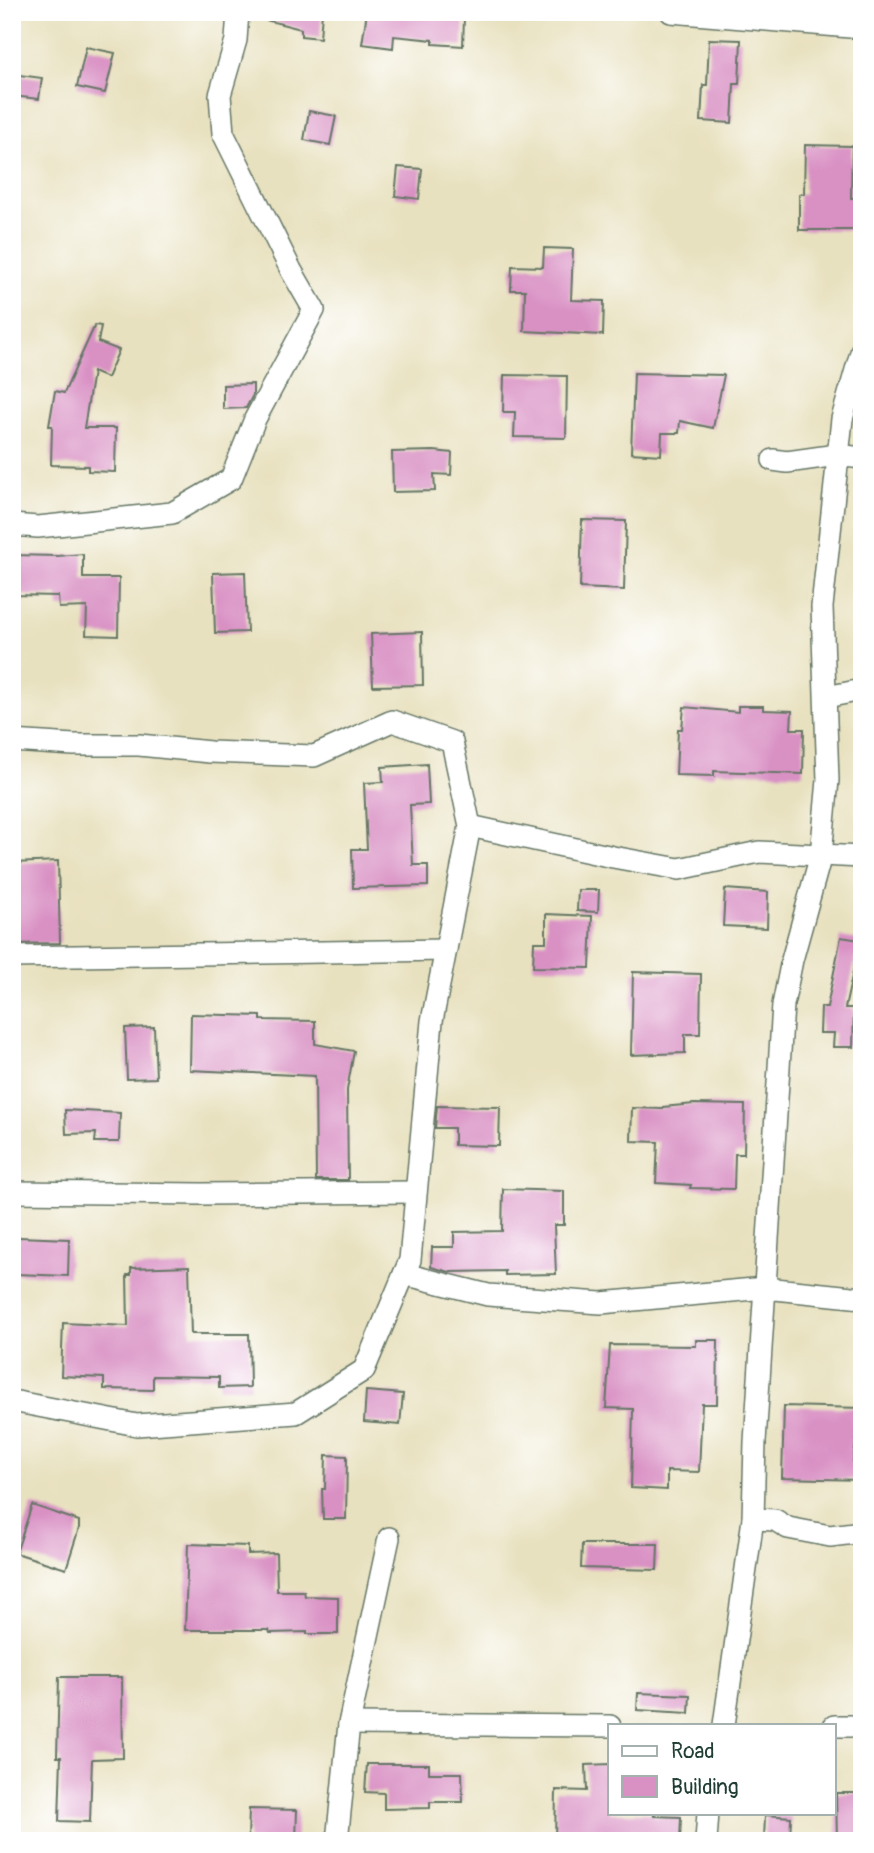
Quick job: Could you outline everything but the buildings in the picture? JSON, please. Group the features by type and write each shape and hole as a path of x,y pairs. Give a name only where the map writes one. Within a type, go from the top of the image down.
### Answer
{"street":[{"path":"12,525 38,527 172,513 231,479 254,419 314,310 291,270 223,132 220,95 236,40 238,12"},
{"path":"671,12 862,28"},
{"path":"724,1724 754,1519 755,1442 783,1004 792,960 821,855 828,780 822,607 837,454 842,419 862,349"},
{"path":"773,460 787,462 837,454 862,458"},
{"path":"826,697 862,690"},
{"path":"12,741 139,745 210,752 314,757 392,721 452,742 470,826 432,1021 410,1260 364,1370 296,1413 136,1425 12,1401"},
{"path":"470,826 613,858 679,869 759,852 862,857"},
{"path":"12,957 446,950"},
{"path":"12,1192 416,1192"},
{"path":"404,1274 488,1295 601,1303 765,1288 862,1298"},
{"path":"754,1519 775,1520 788,1528 830,1536 862,1532"},
{"path":"337,1841 349,1724 388,1538"},
{"path":"349,1724 608,1726"},
{"path":"836,1726 862,1726"},
{"path":"706,1841 708,1814"}]}
